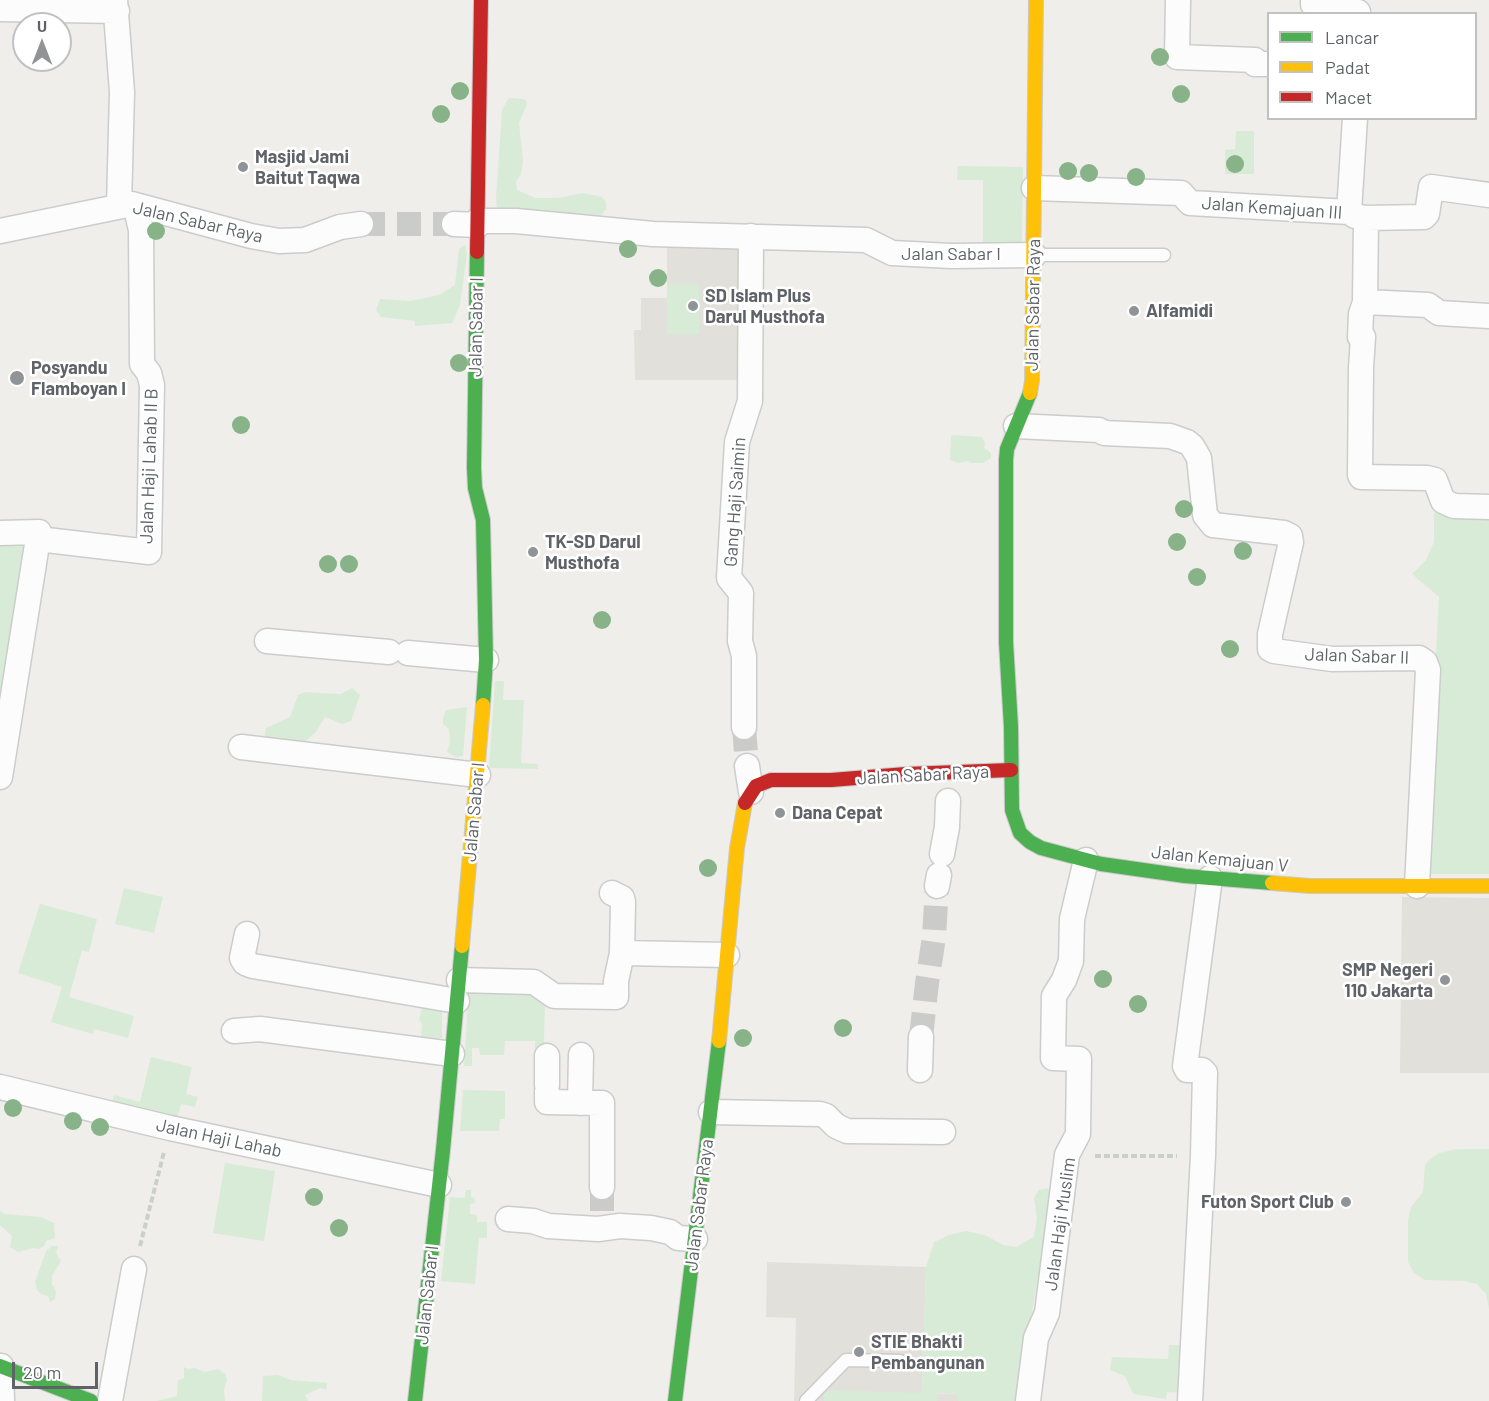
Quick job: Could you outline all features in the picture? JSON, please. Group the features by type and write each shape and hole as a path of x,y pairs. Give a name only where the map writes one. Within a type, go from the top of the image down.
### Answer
{"street":[{"name":"Jalan Sabar I","path":"415,1401 452,1054 478,775 486,660 483,520 475,488 470,223 481,0"},
{"name":"Jalan Sabar Raya","path":"675,1401 711,1112 744,804 756,786 771,780 831,780 949,787 1011,770 1006,642 1006,460 1007,449 1031,386 1036,0"},
{"path":"1178,0 1177,55 1179,58 1255,60 1255,64 1267,64"},
{"path":"1313,0 1313,4 1327,10 1358,12"},
{"path":"0,9 116,6 126,205"},
{"path":"1355,120 1358,215 1365,302 1361,314 1360,337 1363,337 1360,475 1361,477 1427,478 1435,480 1443,501 1454,506 1489,507"},
{"name":"Jalan Kemajuan III","path":"1034,188 1181,193 1190,203 1358,215 1424,217 1427,214 1431,187 1489,195"},
{"name":"Jalan Sabar Raya","path":"0,231 126,205 251,237 279,241 305,240 340,227 361,224"},
{"name":"Jalan Haji Lahab II B","path":"38,535 149,552 152,385 149,373 142,364 141,230 137,213 126,205"},
{"name":"Jalan Sabar I","path":"470,223 516,221 653,234 866,240 892,253 951,256 1034,255"},
{"name":"Gang Haji Saimin","path":"744,727 744,656 740,640 741,593 729,578 737,442 750,401 751,237"},
{"path":"1365,302 1428,305 1438,314 1489,316"},
{"name":"Jalan Sabar II","path":"1016,426 1170,436 1187,442 1199,458 1205,515 1213,525 1284,533 1290,536 1291,542 1269,640 1270,649 1332,659 1419,658 1425,662 1428,670 1417,886"},
{"path":"0,533 38,535 0,777"},
{"path":"267,642 486,660"},
{"path":"241,747 478,775"},
{"path":"747,766 751,792"},
{"name":"Jalan Kemajuan V","path":"1011,770 1013,817 1020,833 1041,848 1086,860 1128,868 1210,878 1310,886 1489,886"},
{"path":"939,872 947,827 949,787"},
{"name":"Jalan Haji Muslim","path":"1028,1401 1036,1338 1047,1313 1067,1155 1078,1134 1079,1059 1053,1058 1054,996 1064,980 1071,961 1072,919 1086,860"},
{"path":"1190,1401 1205,1073 1202,1070 1187,1070 1185,1066 1210,878"},
{"path":"247,934 242,958 245,963 253,966 458,990 534,982 554,996 616,997 616,981 622,953 623,902 622,898 612,893"},
{"path":"622,953 727,955"},
{"path":"234,1030 260,1029 452,1054"},
{"path":"920,1070 921,1037"},
{"path":"580,1055 580,1103"},
{"path":"547,1056 547,1102 602,1103 602,1187"},
{"name":"Jalan Haji Lahab","path":"0,1087 170,1128 439,1185"},
{"path":"711,1112 820,1114 847,1131 943,1132"},
{"path":"508,1219 533,1221 548,1226 601,1225 651,1228 670,1232 678,1238 695,1239"},
{"path":"110,1401 134,1269"},
{"path":"2,1401 1,1366 91,1401"}],"lane":[{"path":"1034,255 1164,255"},
{"path":"806,1401 846,1360 900,1361"}],"path":[{"path":"134,1269 170,1128"},
{"path":"1067,1155 1203,1156"}],"shaded area":[{"name":"SD Islam Plus Darul Musthofa","path":"667,244 746,244 746,380 635,380 634,330 641,330 641,298 667,298"},
{"name":"SMP Negeri 110 Jakarta","path":"1402,897 1489,898 1489,1073 1400,1073"},
{"name":"STIE Bhakti Pembangunan","path":"767,1262 926,1267 922,1393 959,1394 958,1401 794,1401 796,1318 766,1317"}],"green space":[{"path":"511,98 526,100 527,104 519,123 523,161 521,174 516,182 517,190 535,198 558,198 583,193 602,197 606,202 606,209 600,217 503,211 497,208 502,110"},
{"path":"1236,131 1254,131 1254,174 1225,174 1225,150 1235,149"},
{"path":"958,166 1023,167 1022,244 983,245 983,180 957,180"},
{"path":"465,245 467,254 460,305 452,323 415,326 415,321 381,317 376,310 380,299 410,301 439,295 455,285 459,249"},
{"path":"667,284 699,284 699,334 667,334"},
{"path":"953,435 982,437 985,443 984,448 991,453 991,458 983,463 968,461 958,463 950,460"},
{"path":"1434,513 1489,515 1489,874 1424,874 1439,597 1412,574 1426,560 1434,542"},
{"path":"36,534 0,758 0,535"},
{"path":"495,681 504,681 503,700 524,700 521,763 538,764 538,769 489,768"},
{"path":"352,688 360,695 351,721 342,724 325,717 316,732 302,744 264,739 266,728 290,717 298,695 305,692 341,694"},
{"path":"467,707 463,756 456,757 447,752 450,742 449,729 443,724 443,718 446,710"},
{"path":"124,888 163,897 154,933 115,924"},
{"path":"40,904 97,919 89,952 82,950 69,997 134,1016 128,1038 94,1029 93,1034 51,1022 62,987 18,973"},
{"path":"469,985 539,987 545,1000 544,1042 551,1043 551,1054 545,1062 535,1062 535,1041 505,1041 504,1055 480,1055 479,1048 472,1048 472,1066 464,1066"},
{"path":"442,1004 442,1038 425,1045 421,1037 422,1024 419,1019 422,1009 426,1006"},
{"path":"151,1057 192,1067 186,1094 198,1097 195,1107 181,1104 176,1123 111,1108 114,1095 140,1102"},
{"path":"463,1090 505,1091 505,1119 500,1119 499,1131 460,1131"},
{"path":"1458,1149 1489,1149 1489,1309 1486,1294 1477,1284 1465,1281 1425,1280 1414,1273 1408,1262 1408,1220 1411,1207 1423,1192 1425,1165 1439,1153"},
{"path":"225,1163 275,1171 264,1241 213,1233"},
{"path":"1048,1188 1052,1195 1017,1401 958,1401 958,1394 937,1393 937,1401 824,1401 824,1390 922,1393 926,1267 934,1242 966,1231 985,1235 1003,1245 1016,1247 1034,1237 1037,1218 1034,1198 1039,1190"},
{"path":"466,1190 471,1190 471,1197 474,1198 475,1203 470,1204 470,1214 477,1215 477,1222 487,1222 487,1238 479,1238 475,1284 441,1281 450,1197 465,1198"},
{"path":"0,1211 5,1214 41,1217 54,1223 55,1238 46,1241 39,1249 18,1252 10,1247 12,1236 0,1225"},
{"path":"52,1246 58,1246 56,1253 61,1261 52,1276 52,1284 56,1291 55,1299 50,1302 48,1296 37,1290 35,1282 46,1251"},
{"path":"1169,1345 1189,1345 1184,1393 1167,1392 1166,1399 1133,1394 1125,1376 1110,1370 1112,1357 1168,1359"},
{"path":"184,1367 205,1372 218,1369 225,1374 227,1379 224,1390 225,1401 156,1401 177,1396 178,1380 184,1378"},
{"path":"278,1375 291,1380 327,1383 326,1390 320,1388 305,1395 308,1401 262,1401 263,1376"}],"tunnel":[{"path":"361,224 454,224"},
{"path":"744,727 747,766"},
{"path":"921,1037 934,937 937,886"},
{"path":"602,1187 602,1223"}],"traffic: fast":[{"path":"477,252 474,468 475,488 483,520 486,660 483,705"},
{"path":"1030,393 1007,449 1006,460 1006,642 1011,727 1012,810 1020,833 1041,848 1101,864 1185,876 1272,883"},
{"path":"415,1401 443,1150 462,946"},
{"path":"675,1401 719,1041"},
{"path":"0,1366 91,1401"}],"traffic: slow":[{"path":"1030,393 1032,381 1036,0"},
{"path":"462,946 483,705"},
{"path":"719,1041 737,848 745,803"},
{"path":"1272,883 1310,886 1489,886"}],"traffic: jam":[{"path":"477,252 481,0"},
{"path":"745,803 756,786 771,780 831,780 906,774 1011,770"}],"place":[{"name":"Masjid Jami Baitut Taqwa","path":"243,167"},
{"name":"SD Islam Plus Darul Musthofa","path":"693,306"},
{"name":"Alfamidi","path":"1134,311"},
{"name":"Posyandu Flamboyan I","path":"17,378"},
{"name":"TK-SD Darul Musthofa","path":"533,552"},
{"name":"Dana Cepat","path":"780,813"},
{"name":"SMP Negeri 110 Jakarta","path":"1445,980"},
{"name":"Futon Sport Club","path":"1346,1202"},
{"name":"STIE Bhakti Pembangunan","path":"859,1352"}]}
